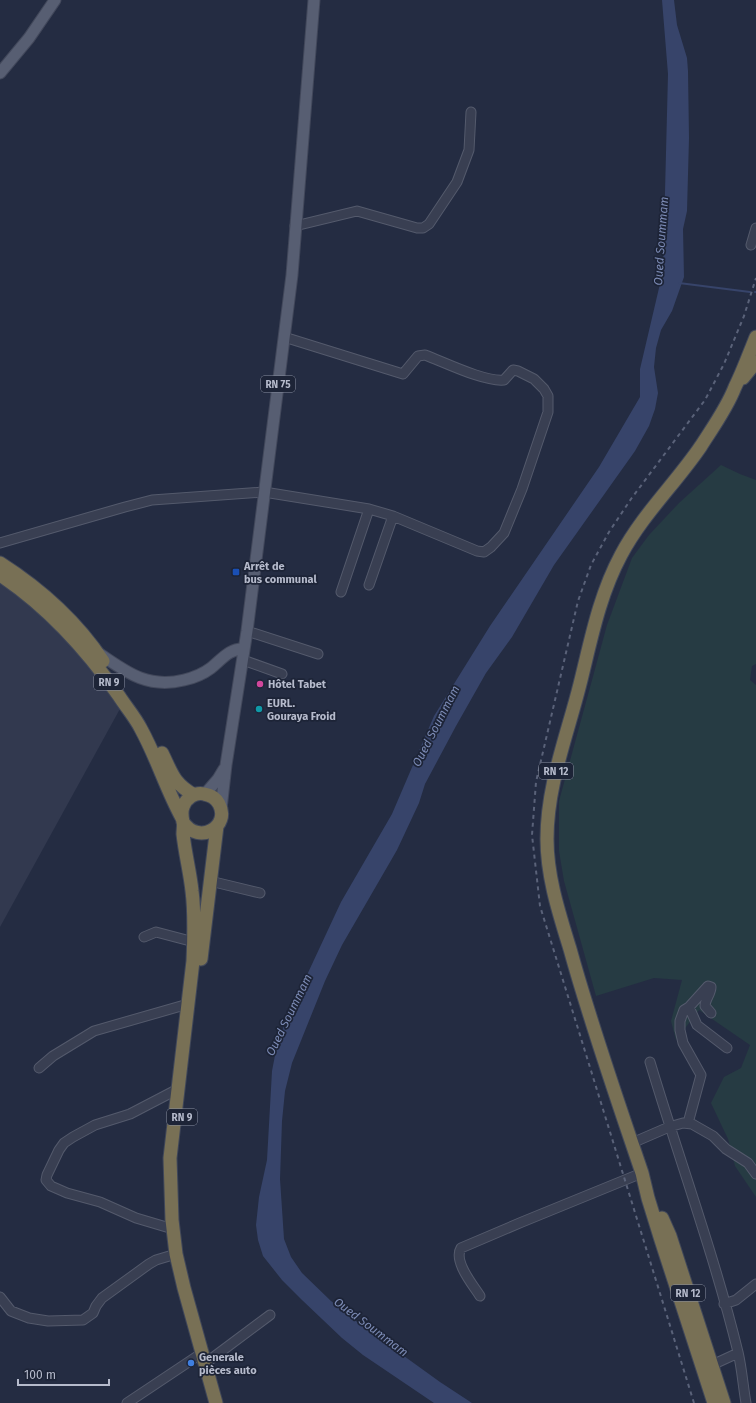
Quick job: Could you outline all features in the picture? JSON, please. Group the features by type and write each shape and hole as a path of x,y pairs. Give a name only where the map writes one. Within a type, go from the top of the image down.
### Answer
{"highway":[{"path":"756,332 756,337"},
{"name":"RN 12","path":"736,387 756,337"},
{"name":"RN 12","path":"714,1403 661,1240 642,1173 576,973 553,891 548,851 549,806 560,754 580,685 599,606 612,572 630,539 700,447 736,387 756,362"},
{"name":"RN 9","path":"0,563 28,583 48,600 70,621 96,651 151,731 176,782 182,788 200,794"},
{"name":"RN 9","path":"0,575 22,591 61,625 100,669 140,727 155,756 171,797 183,820 183,832 193,893 194,942 170,1158 170,1191 176,1254 191,1318 206,1356"},
{"path":"200,794 216,799 222,815 217,826 213,830 202,834 191,831 183,820 181,812 185,802 200,794"},
{"name":"RN 9","path":"217,826 178,1153 177,1188 178,1219 183,1261 217,1403"},
{"name":"RN 12","path":"646,1186 653,1196 670,1236 724,1403"}],"main road":[{"path":"0,73 29,38 54,0"},
{"name":"RN 75","path":"221,809 226,765 244,655 292,275 314,0"},
{"path":"96,651 127,672 154,683 169,683 192,678 208,670 230,651 236,649 244,655"},
{"name":"RN 75","path":"200,794 218,779 226,765"}],"street":[{"path":"295,226 357,211 417,228 423,228 429,224 457,182 457,178 469,150 471,112"},
{"path":"750,245 756,228"},
{"path":"0,543 147,502 264,492 369,509 393,516 477,552 484,552 491,547 504,533 522,489 548,412 548,396 544,389 534,379 518,371 514,370 504,380 498,381 472,374 425,355 418,356 402,374 284,336"},
{"path":"341,592 369,509"},
{"path":"369,585 393,516"},
{"path":"247,631 318,654"},
{"path":"244,655 282,674"},
{"path":"210,881 260,894"},
{"path":"144,938 156,932 194,942"},
{"path":"688,1123 701,1075 683,1043 680,1021 682,1014 709,986 711,987 711,990 706,999 705,1006 711,1013"},
{"path":"39,1068 53,1056 94,1031 188,1004"},
{"path":"689,1007 697,1025 727,1048"},
{"path":"650,1062 669,1127 704,1230 738,1353 746,1403"},
{"path":"173,1229 136,1218 100,1202 67,1193 52,1186 46,1180 59,1150 73,1137 95,1125 130,1114 178,1089"},
{"path":"632,1143 669,1127 688,1123 713,1136 726,1148 748,1163 756,1174"},
{"path":"480,1296 460,1263 459,1252 461,1248 642,1173"},
{"path":"0,1297 11,1310 29,1318 48,1321 83,1320 93,1313 102,1298 149,1264 156,1260 176,1254"},
{"path":"724,1304 740,1298 756,1284"},
{"path":"126,1403 206,1356 270,1314"},
{"path":"712,1365 738,1353"}],"shaded area":[{"path":"721,465 756,480 756,664 752,666 750,680 756,685 756,1197 735,1166 728,1139 711,1103 724,1077 741,1068 750,1045 699,1010 676,1040 671,1021 682,980 654,978 596,996 564,881 559,851 559,801 607,625 632,558 649,535 679,503"},
{"path":"0,582 24,600 76,647 121,707 0,927"}],"water":[{"name":"Oued Soummam","path":"662,0 674,0 677,25 687,58 689,138 687,211 683,229 684,277 672,311 661,330 656,348 654,367 658,393 655,409 649,426 635,451 554,565 512,637 486,673 456,726 425,784 419,803 397,850 342,945 325,981 292,1063 285,1091 282,1121 280,1179 284,1239 291,1257 302,1273 331,1301 361,1325 440,1382 472,1403 434,1403 363,1355 342,1338 282,1280 263,1256 258,1240 256,1225 259,1197 267,1160 272,1071 277,1045 286,1020 341,902 392,814 434,716 490,626 599,467 640,397 640,369 663,271 668,74"}],"waterway":[{"path":"679,283 750,292"}],"railway":[{"path":"694,1403 540,906 532,835 536,782 578,601 591,565 609,532 631,499 705,400 724,364 744,316 756,278"}],"place":[{"name":"Arrêt de bus communal","path":"236,572"},
{"name":"Hôtel Tabet","path":"260,684"},
{"name":"EURL. Gouraya Froid","path":"259,709"},
{"name":"Generale pièces auto","path":"191,1363"}]}
